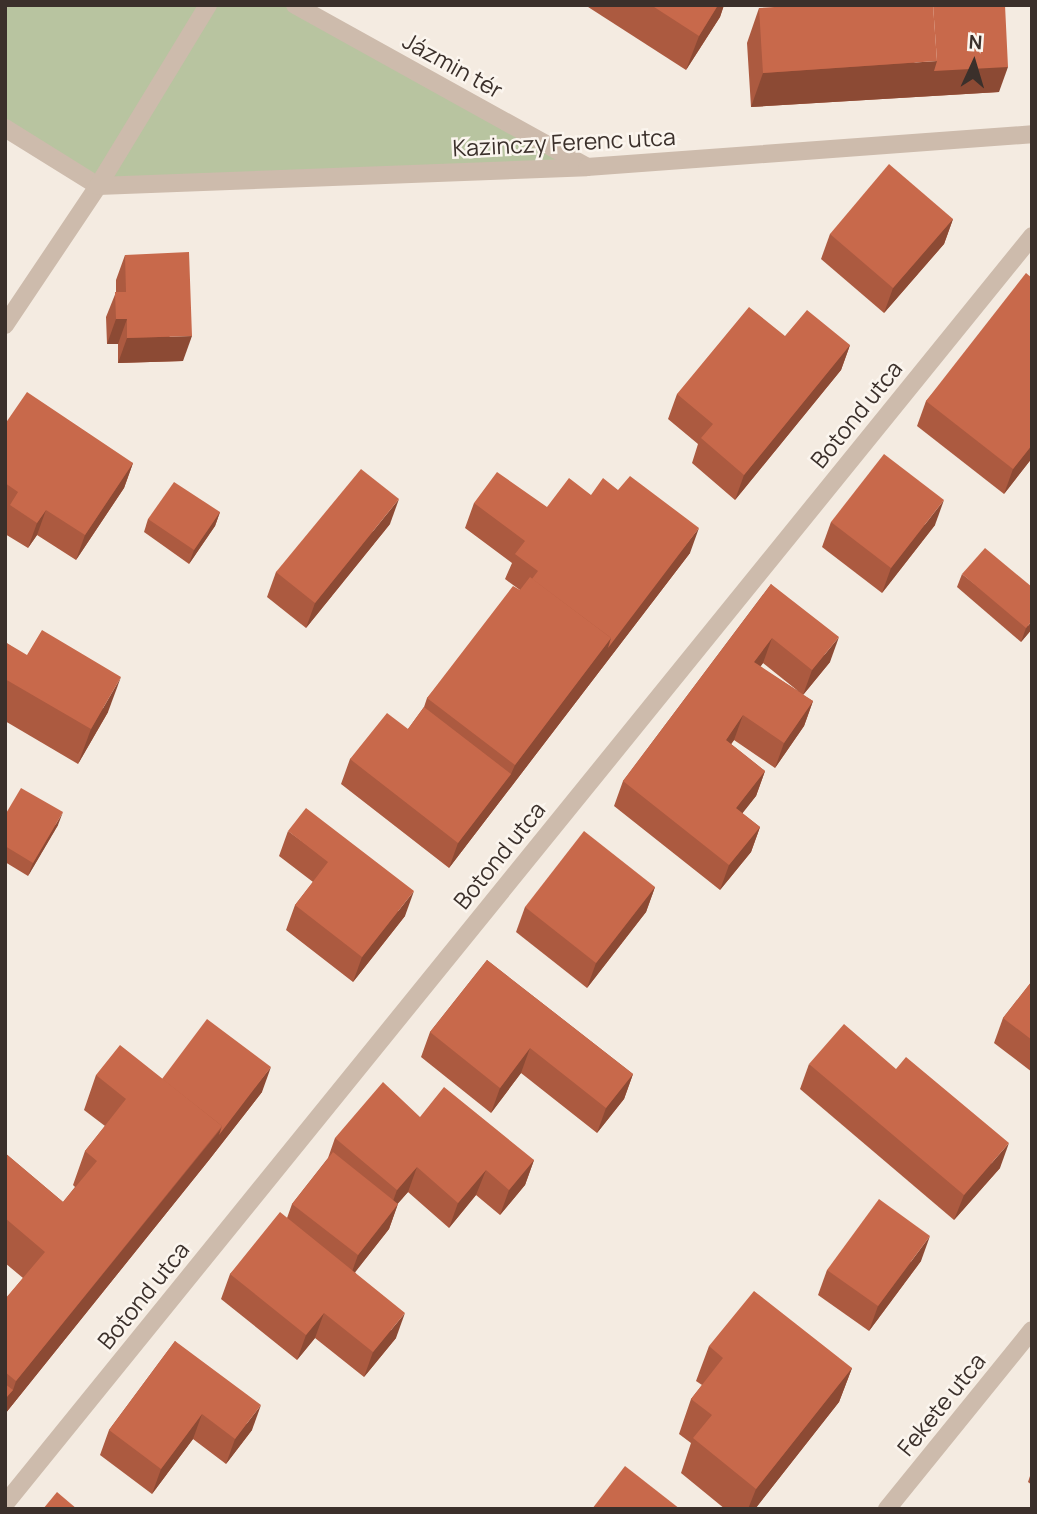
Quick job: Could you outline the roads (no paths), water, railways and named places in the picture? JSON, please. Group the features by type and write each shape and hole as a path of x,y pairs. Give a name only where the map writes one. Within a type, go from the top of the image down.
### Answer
{"street":[{"path":"5,325 98,186 208,5"},
{"name":"Jázmin tér","path":"295,5 587,167"},
{"path":"5,128 98,186"},
{"name":"Kazinczy Ferenc utca","path":"98,186 587,167 1032,134"},
{"name":"Botond utca","path":"5,1504 1032,236"},
{"name":"Fekete utca","path":"887,1509 1032,1330"}]}
